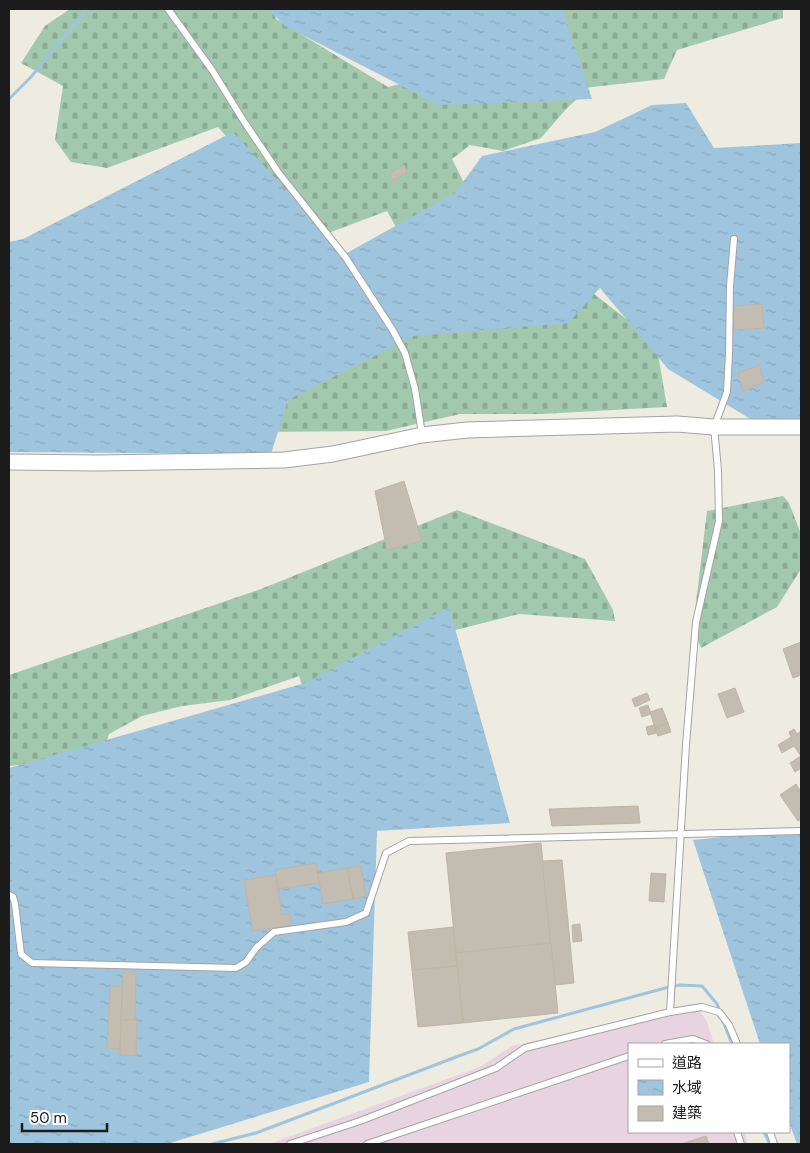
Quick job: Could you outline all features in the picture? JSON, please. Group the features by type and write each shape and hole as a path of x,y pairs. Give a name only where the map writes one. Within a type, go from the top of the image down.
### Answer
{"street":[{"path":"9,462 98,463 284,460 333,454 422,436 467,430 677,424 714,427 801,427"}],"lane":[{"path":"168,9 212,70 278,172 346,258 392,329 405,352 415,388 422,436"},
{"path":"670,1012 686,745 696,622 719,521 718,470 714,427 727,392 730,286 734,239"},
{"path":"9,895 13,897 15,904 21,954 32,963 236,968 246,962 256,948 274,932 346,922 366,913 386,854 409,841 801,831"},
{"path":"290,1144 360,1121 496,1068 525,1048 670,1012 702,1007 719,1012 729,1025 736,1043"},
{"path":"671,1043 693,1039 703,1043"},
{"path":"367,1144 628,1056"}],"shaded area":[{"path":"696,1005 707,1022 714,1043 628,1043 628,1133 744,1133 748,1144 269,1144 480,1067 512,1046"}],"green space":[{"path":"70,9 272,9 276,19 388,87 507,57 561,9 783,9 783,18 677,50 664,79 583,88 585,92 567,108 541,138 503,151 470,145 452,159 514,283 585,287 656,342 667,407 542,414 460,414 386,431 252,432 303,370 431,290 387,211 315,238 218,127 107,168 71,162 55,140 63,86 21,63 45,26"},
{"path":"783,496 789,503 801,534 801,569 777,607 701,648 693,628 707,511"},
{"path":"457,510 585,559 613,610 615,621 519,614 420,639 309,709 299,676 230,700 182,706 142,716 109,734 102,757 9,766 9,675 261,589"}],"water":[{"path":"268,9 562,9 592,99 439,105 285,26"},
{"path":"686,103 714,148 801,143 801,424 757,423 668,369 600,288 568,323 414,336 288,400 271,454 9,452 9,242 23,239 233,132 345,254 455,193 482,156 595,132 652,105"},
{"path":"449,607 510,823 377,831 369,1082 167,1144 9,1144 9,768 305,683"},
{"path":"801,829 801,1144 797,1144 790,1125 790,1043 760,1043 693,840"}],"building":[{"path":"404,165 407,172 393,181 390,173"},
{"path":"762,304 764,328 734,330 733,306"},
{"path":"759,365 764,382 743,391 738,373"},
{"path":"404,481 422,541 387,550 375,491"},
{"path":"801,642 801,675 793,678 783,649"},
{"path":"735,688 744,712 727,718 718,694"},
{"path":"647,693 650,700 635,707 632,699"},
{"path":"648,705 651,714 642,717 639,708"},
{"path":"662,708 668,723 655,728 650,712"},
{"path":"668,723 671,732 658,736 655,728"},
{"path":"654,725 657,733 648,735 646,727"},
{"path":"794,729 797,734 800,732 801,734 801,756 794,746 782,753 778,745 791,737 789,732"},
{"path":"801,756 801,768 795,772 790,763"},
{"path":"796,784 801,792 801,819 798,821 780,795"},
{"path":"638,806 640,823 552,826 549,809"},
{"path":"541,843 551,943 456,953 446,853"},
{"path":"562,860 574,983 555,985 542,861"},
{"path":"316,863 319,883 278,889 275,870"},
{"path":"361,866 366,896 353,899 347,868"},
{"path":"347,868 353,899 323,904 318,873"},
{"path":"651,873 666,874 664,902 649,901"},
{"path":"276,875 282,915 289,913 291,925 253,931 244,880"},
{"path":"580,924 582,941 573,942 572,925"},
{"path":"453,927 457,966 412,970 408,932"},
{"path":"551,943 558,1013 463,1023 456,953"},
{"path":"457,966 463,1023 418,1027 412,970"},
{"path":"123,972 136,973 135,1020 121,1020"},
{"path":"110,986 122,987 120,1049 107,1048"},
{"path":"121,1020 137,1020 136,1056 120,1055"},
{"path":"706,1136 709,1144 681,1144"}],"waterway":[{"path":"9,99 31,77 87,9"},
{"path":"212,1144 256,1133 478,1049 514,1029 669,987 680,985 702,986 717,1004 720,1011"},
{"path":"723,1021 732,1043"},
{"path":"764,1133 770,1144"}]}
